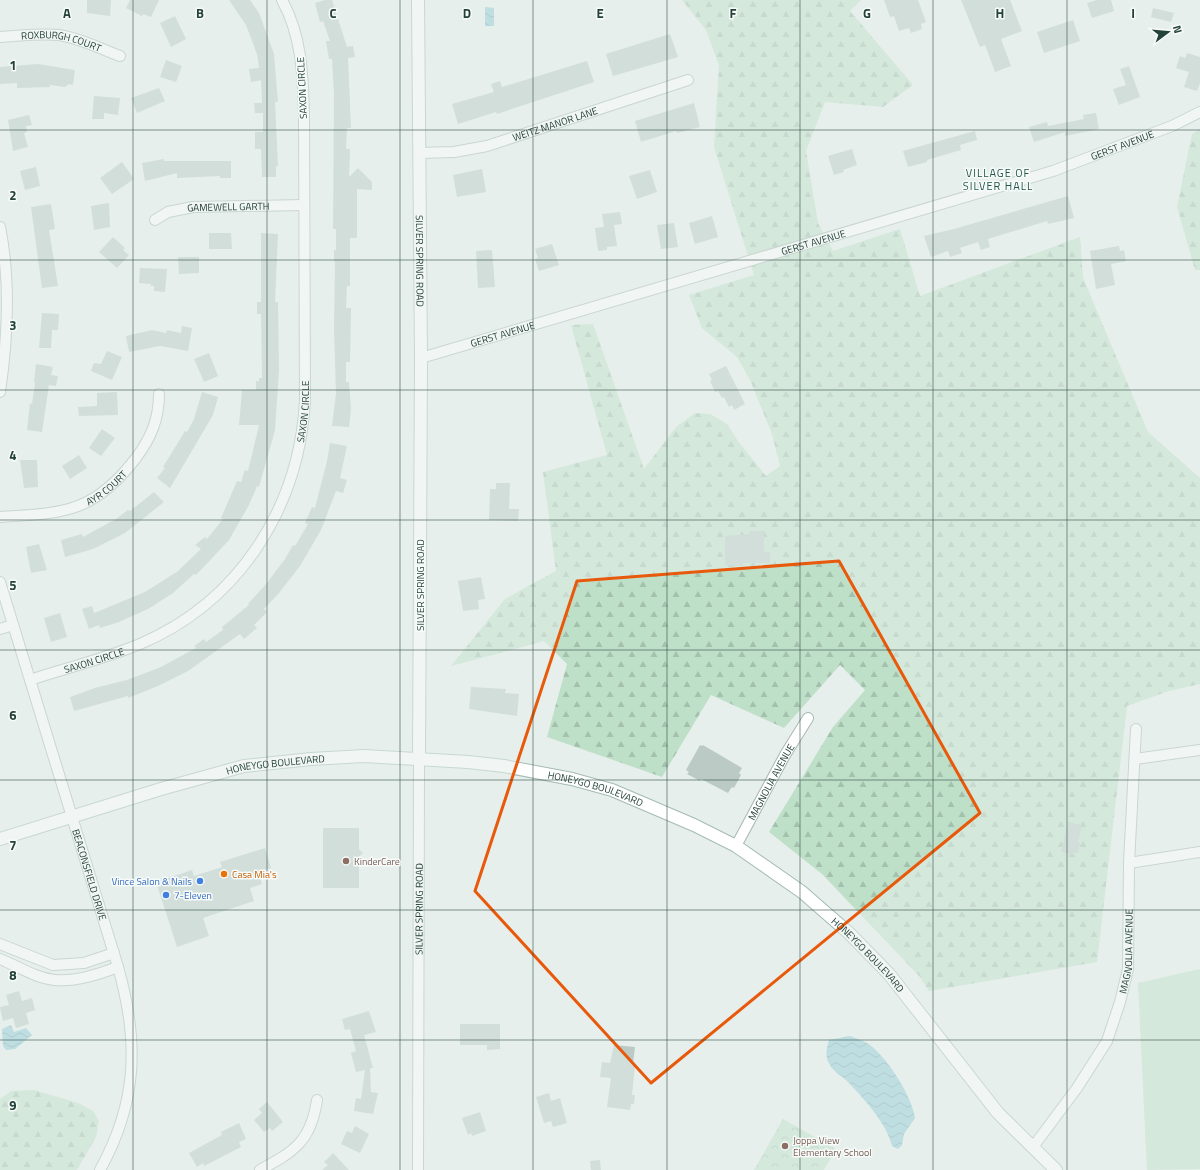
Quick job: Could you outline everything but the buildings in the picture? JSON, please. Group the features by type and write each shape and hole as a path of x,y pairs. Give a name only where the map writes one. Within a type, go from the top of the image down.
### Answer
{"main road":[{"name":"SILVER SPRING ROAD","path":"418,0 421,358 419,759"},
{"name":"HONEYGO BOULEVARD","path":"0,839 161,789 244,766 311,759 364,756 504,766 572,779 612,790 694,825 736,846 802,892 849,933 889,974 998,1113 1056,1170"}],"street":[{"name":"SAXON CIRCLE","path":"30,680 140,644 187,619 208,602 240,571 275,520 293,474 303,424 303,70 299,46 282,0"},
{"name":"ROXBURGH COURT","path":"0,37 39,35 60,36 120,56"},
{"name":"WEITZ MANOR LANE","path":"419,153 454,152 487,146 688,80"},
{"name":"GERST AVENUE","path":"421,358 1053,171 1172,126 1200,112"},
{"name":"GAMEWELL GARTH","path":"155,220 168,212 193,207 304,205"},
{"path":"0,227 5,257 7,296 5,350 0,392"},
{"name":"AYR COURT","path":"0,517 59,512 100,496 121,478 141,450 157,420 159,394"},
{"name":"BEACONSFIELD DRIVE","path":"0,582 4,611 13,625 118,967 127,1001 132,1032 131,1076 128,1096 119,1127 100,1170"},
{"path":"0,629 13,625"},
{"name":"MAGNOLIA AVENUE","path":"736,846 785,755 808,718"},
{"name":"MAGNOLIA AVENUE","path":"1033,1147 1077,1088 1107,1041 1116,1015 1128,969 1129,863 1136,729"},
{"path":"1135,759 1200,750"},
{"name":"SILVER SPRING ROAD","path":"418,1170 419,759"},
{"path":"1129,863 1200,852"},
{"path":"0,944 53,965 84,963 114,954"},
{"path":"0,959 24,970 54,980 83,977 118,967"},
{"path":"260,1170 286,1155 306,1136 313,1121 317,1100"}],"highlighted area":[{"path":"839,561 980,813 651,1083 475,891 577,581"}],"green space":[{"path":"682,0 861,0 850,11 913,85 883,107 825,102 806,151 818,223 833,251 900,229 920,296 1080,237 1083,278 1148,432 1200,478 1200,684 1169,691 1127,706 1097,962 929,991 920,977 822,874 769,832 833,727 865,690 840,665 784,728 711,695 662,777 547,737 567,664 544,641 451,666 505,599 556,571 543,472 607,455 571,325 593,324 644,469 676,427 695,413 710,414 727,424 738,441 766,476 780,466 772,434 750,380 737,357 702,328 689,295 754,275 714,147 719,65 706,30"},
{"path":"1200,129 1200,270 1195,270 1177,207 1192,134"},
{"path":"1200,969 1200,1169 1147,1170 1138,983"},
{"path":"34,1090 78,1103 93,1111 99,1121 96,1137 77,1170 0,1170 0,1099 11,1091"},
{"path":"783,1119 836,1149 824,1170 754,1170"}],"water":[{"path":"485,7 494,8 494,26 485,26"},
{"path":"11,1025 14,1032 26,1028 32,1035 15,1049 6,1050 3,1046 2,1029"},
{"path":"850,1036 867,1043 882,1057 890,1066 909,1099 915,1118 904,1134 902,1145 898,1149 892,1146 885,1129 868,1105 846,1080 832,1068 827,1059 826,1054 829,1040"}],"place":[{"name":"KinderCare","path":"346,861"},
{"name":"Casa Mia's","path":"224,874"},
{"name":"Vince Salon & Nails","path":"200,881"},
{"name":"7-Eleven","path":"166,895"},
{"name":"Joppa View Elementary School","path":"785,1146"}],"district":[{"name":"VILLAGE OF SILVER HALL","path":"998,179"}]}
